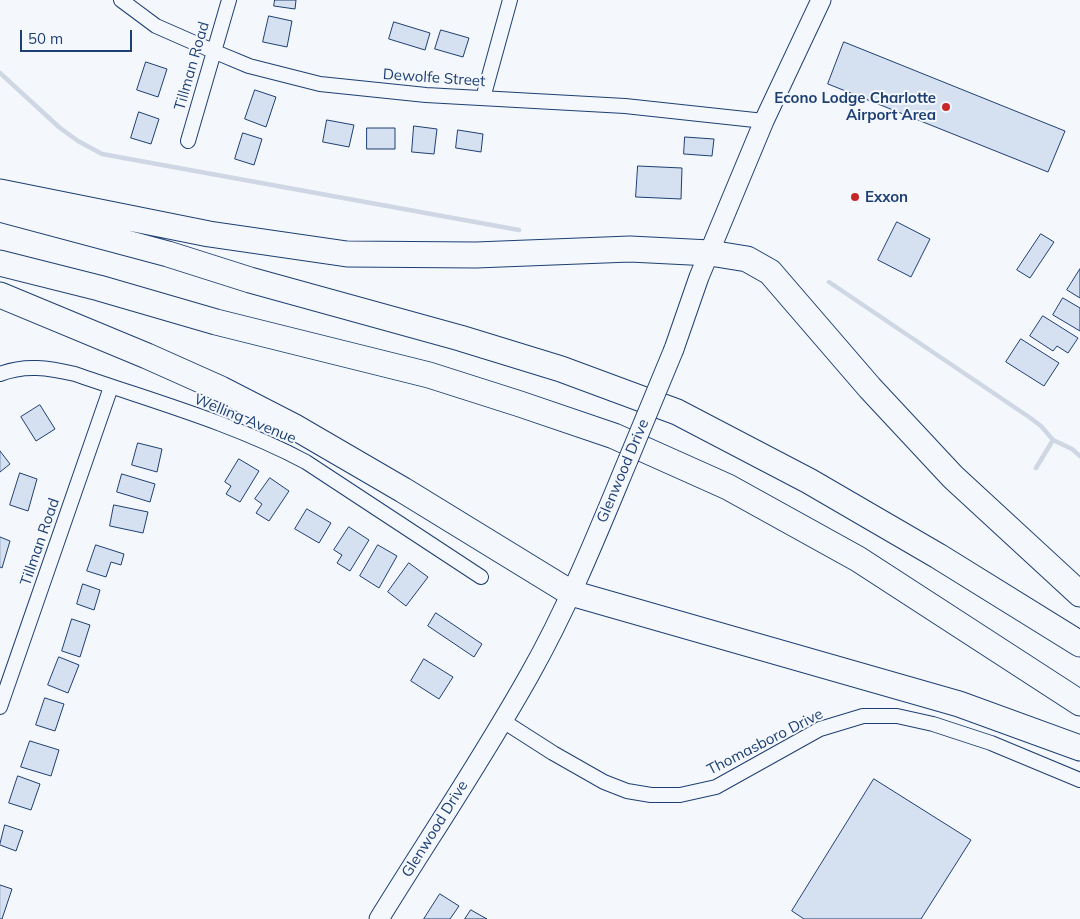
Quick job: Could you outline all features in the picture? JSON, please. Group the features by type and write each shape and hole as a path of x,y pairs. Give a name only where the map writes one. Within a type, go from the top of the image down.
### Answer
{"highway":[{"path":"0,192 209,234 347,254 476,255 609,249 661,249 710,253 747,259 770,272 870,388 953,477 1080,594"},
{"path":"0,209 168,254 250,280 460,338 561,369 677,412 809,481 938,556 1080,644"},
{"path":"0,263 99,288 216,322 429,375 614,436 728,487 858,559 1080,703"},
{"path":"0,295 221,389 293,426 403,490 571,593 959,704 1080,748"}],"street":[{"name":"Dewolfe Street","path":"121,0 156,26 213,52 249,66 320,84 416,94 625,106 764,121"},
{"name":"Tillman Road","path":"188,141 229,0"},
{"path":"483,98 510,0"},
{"name":"Glenwood Drive","path":"379,919 503,721 531,673 571,593 674,349 710,253 764,121 821,0"},
{"name":"Welling Avenue","path":"0,374 25,367 50,368 74,374 242,432 306,462 481,576"},
{"name":"Tillman Road","path":"0,708 111,387"},
{"name":"Thomasboro Drive","path":"503,721 553,753 604,782 627,790 651,795 680,795 716,786 820,729 863,716 896,716 932,724 991,743 1080,780"}],"building":[{"path":"275,0 296,0 295,9 274,6"},
{"path":"269,16 292,21 287,47 263,42"},
{"path":"394,22 430,33 425,50 389,39"},
{"path":"441,30 469,38 463,57 435,49"},
{"name":"Econo Lodge Charlotte Airport Area","path":"844,42 1065,131 1048,172 828,84"},
{"path":"146,62 167,69 158,97 137,90"},
{"path":"255,90 276,97 266,127 245,119"},
{"path":"139,112 159,119 151,144 131,138"},
{"path":"327,120 354,125 349,147 323,142"},
{"path":"414,126 437,129 434,154 412,152"},
{"path":"367,128 395,128 395,149 367,149"},
{"path":"458,130 483,134 481,152 456,148"},
{"path":"243,133 262,139 254,165 235,159"},
{"path":"685,137 714,139 712,156 684,154"},
{"path":"638,166 682,168 681,199 636,197"},
{"path":"897,222 930,239 911,277 878,260"},
{"path":"1041,234 1054,242 1030,278 1017,270"},
{"path":"1080,269 1080,298 1067,290"},
{"path":"1063,298 1080,308 1080,331 1053,315"},
{"path":"1043,316 1078,338 1068,353 1057,346 1053,351 1030,336"},
{"path":"1021,339 1059,363 1044,386 1006,362"},
{"path":"40,405 55,429 36,441 21,417"},
{"path":"138,443 162,449 157,472 132,465"},
{"path":"0,451 10,464 0,472"},
{"path":"239,459 259,471 240,502 226,494 231,486 225,482"},
{"path":"20,473 37,479 28,511 10,505"},
{"path":"122,474 155,484 150,502 117,492"},
{"path":"270,478 289,491 269,521 256,513 262,504 255,499"},
{"path":"114,505 148,512 143,533 110,526"},
{"path":"307,509 331,523 319,543 295,529"},
{"path":"349,527 369,540 350,571 337,563 342,555 334,550"},
{"path":"0,537 10,541 2,568 0,567"},
{"path":"96,545 124,554 121,565 111,562 106,577 87,571"},
{"path":"378,545 397,556 379,588 360,576"},
{"path":"409,563 428,577 406,606 388,592"},
{"path":"83,584 100,590 94,610 77,604"},
{"path":"436,613 482,644 474,657 428,626"},
{"path":"72,619 90,625 80,657 62,651"},
{"path":"59,657 79,665 68,693 48,685"},
{"path":"424,659 453,677 439,699 411,681"},
{"path":"45,698 64,704 55,731 36,725"},
{"path":"30,741 59,750 51,776 21,767"},
{"path":"18,776 40,784 31,810 9,803"},
{"path":"874,779 971,840 921,919 804,919 792,911"},
{"path":"5,825 23,831 16,851 0,845"},
{"path":"0,885 12,889 2,919 0,919"},
{"path":"440,894 459,906 450,919 424,919"},
{"path":"471,910 487,919 465,919"}],"waterway":[{"path":"0,73 60,128 78,141 102,154 519,230"},
{"path":"829,282 1029,417 1041,426 1053,440 1072,449 1080,456"},
{"path":"1036,468 1053,440"}],"place":[{"name":"Econo Lodge Charlotte Airport Area","path":"946,107"},
{"name":"Exxon","path":"855,197"}]}
